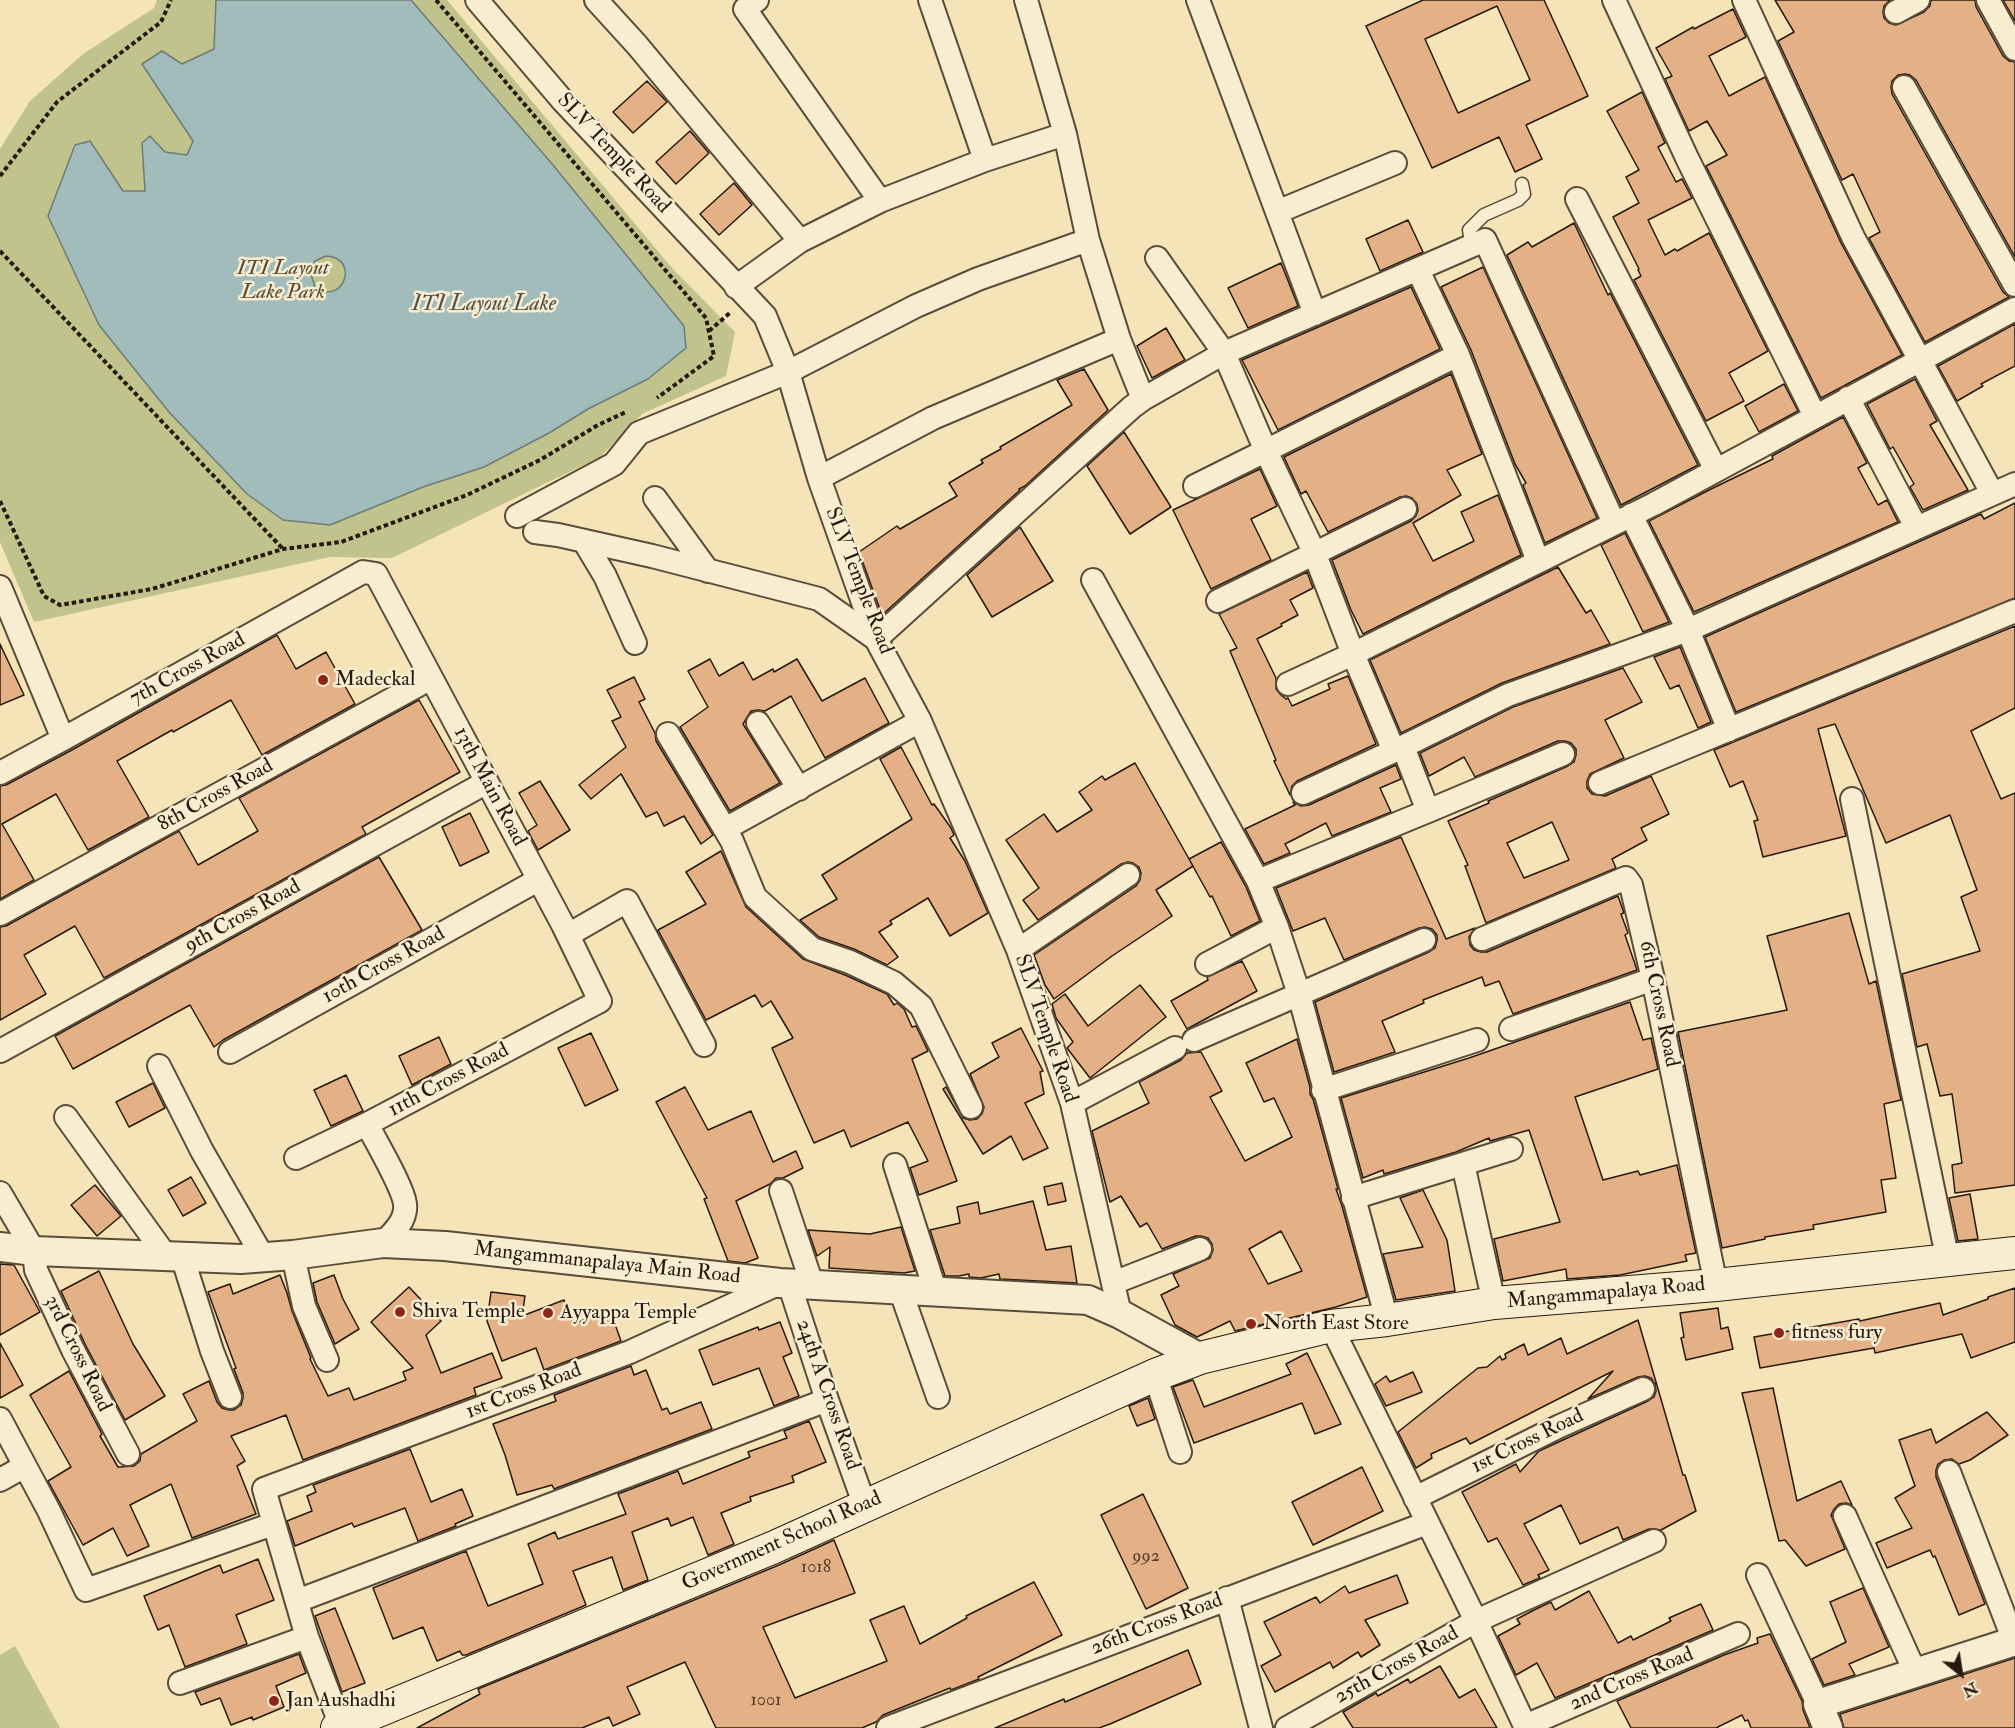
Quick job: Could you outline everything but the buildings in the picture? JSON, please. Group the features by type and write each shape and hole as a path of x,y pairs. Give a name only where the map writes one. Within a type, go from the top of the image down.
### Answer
{"main road":[{"name":"Mangammapalaya Road","path":"1200,1358 1331,1326 1388,1320 1494,1303 1716,1285 2015,1253"},
{"name":"Government School Road","path":"351,1725 772,1548 1155,1375 1200,1358"}],"street":[{"name":"SLV Temple Road","path":"477,0 563,101 765,316 788,372 819,478 876,639 920,721 1018,950 1072,1103 1120,1314"},
{"path":"596,0 637,45 800,242"},
{"path":"930,0 985,160"},
{"path":"1026,0 1065,134 1088,240 1119,339 1143,399"},
{"path":"1198,0 1315,314"},
{"path":"1614,0 1687,158 1815,416"},
{"path":"1744,0 1853,237 1992,493"},
{"path":"1896,12 1918,0"},
{"path":"1988,0 2015,49"},
{"path":"747,3 880,201"},
{"path":"1904,87 2015,285"},
{"path":"742,292 800,242 880,201 985,160 1065,134"},
{"path":"1277,212 1395,163"},
{"path":"1577,198 1716,470"},
{"path":"517,516 614,464 639,434 788,372 916,306 978,279 1088,240"},
{"path":"535,532 584,541 819,599 876,639 1143,399 1224,353 1485,240 1622,519 1688,630 1729,730"},
{"path":"1157,258 1224,353 1265,449 1314,552 1353,654 1428,811"},
{"path":"1418,270 1458,355 1538,561"},
{"path":"1288,684 1353,654 1622,519 2015,309"},
{"path":"819,478 933,418 1119,339"},
{"path":"1195,486 1265,449 1458,355"},
{"path":"1848,398 1916,527"},
{"path":"1303,793 1508,695 1688,630 2015,484"},
{"path":"655,498 708,571"},
{"path":"1218,601 1405,509"},
{"path":"584,541 605,576 635,643"},
{"name":"7th Cross Road","path":"0,773 363,572 376,574"},
{"name":"13th Main Road","path":"376,574 568,935 600,1002"},
{"path":"1094,580 1258,880 1299,994 1323,1090 1388,1320"},
{"path":"0,587 63,740"},
{"path":"1600,783 2015,611"},
{"name":"8th Cross Road","path":"0,914 431,678"},
{"path":"725,829 920,721"},
{"path":"758,723 799,789"},
{"path":"668,734 725,829 755,897 812,949 850,962 894,982 921,1006 971,1107"},
{"path":"1258,880 1563,754"},
{"name":"9th Cross Road","path":"0,1051 487,782"},
{"path":"1852,799 1948,1261"},
{"path":"1018,950 1128,875"},
{"name":"6th Cross Road","path":"1482,939 1626,879 1632,885 1716,1285"},
{"name":"10th Cross Road","path":"230,1052 538,880"},
{"path":"568,935 627,901 704,1044"},
{"path":"1207,964 1276,927"},
{"path":"1072,1103 1185,1044 1424,940"},
{"path":"1511,1029 1653,979"},
{"name":"11th Cross Road","path":"296,1158 367,1124 600,1002"},
{"path":"1323,1090 1477,1040"},
{"path":"159,1066 202,1151 263,1257"},
{"path":"66,1117 174,1256 230,1397"},
{"path":"367,1124 401,1190 405,1205 402,1221 383,1243"},
{"path":"1353,1198 1510,1149"},
{"path":"1462,1164 1494,1303"},
{"path":"895,1165 936,1293"},
{"name":"24th A Cross Road","path":"781,1191 794,1283 827,1400 865,1506"},
{"name":"3rd Cross Road","path":"0,1193 34,1251 36,1270 68,1340 128,1454"},
{"name":"Mangammanapalaya Main Road","path":"0,1247 34,1251 241,1259 383,1243 444,1246 794,1283 1088,1300 1120,1314 1200,1358"},
{"path":"1113,1283 1200,1249"},
{"path":"292,1255 304,1306 327,1360"},
{"name":"1st Cross Road","path":"273,1524 264,1489 630,1352 794,1283"},
{"path":"900,1289 938,1397"},
{"path":"1331,1326 1526,1727"},
{"path":"1155,1375 1180,1452"},
{"name":"1st Cross Road","path":"1415,1498 1560,1426 1643,1389"},
{"path":"297,1601 827,1400"},
{"path":"0,1419 26,1466 86,1590 106,1585 273,1524 307,1637 351,1725"},
{"path":"0,1480 26,1466"},
{"path":"1758,1575 1823,1716 1916,1672 2014,1641 1949,1472"},
{"path":"1845,1516 1916,1672"},
{"name":"26th Cross Road","path":"888,1728 1427,1523"},
{"name":"25th Cross Road","path":"1287,1728 1476,1621 1654,1541"},
{"path":"1227,1598 1262,1728"},
{"name":"2nd Cross Road","path":"1526,1727 1738,1634"},
{"path":"180,1683 307,1637"}],"lane":[{"path":"1472,246 1469,230 1484,215 1518,200 1524,194 1522,184"}],"path":[{"path":"0,176 57,102 161,22 171,0"},
{"path":"436,0 706,318 714,356 662,396 652,400"},
{"path":"0,251 283,549"},
{"path":"709,331 742,292"},
{"path":"0,501 44,596 60,605 152,589 283,549 341,542 467,495 540,460 598,425 630,410"}],"green space":[{"name":"ITI Layout Lake","path":"157,0 447,0 673,269 735,332 726,376 642,414 600,457 392,558 330,557 34,622 0,542 0,149 30,101 83,54 154,8"},
{"path":"15,1646 60,1728 0,1728 0,1655"}],"water":[{"name":"ITI Layout Lake","path":"216,0 411,0 553,165 684,326 686,348 648,379 588,409 549,433 484,467 423,487 330,525 283,520 247,494 169,412 99,325 48,216 75,145 90,141 123,191 145,191 142,143 150,136 165,152 187,155 193,141 142,64 162,51 182,64 214,49","holes":["326,256 337,259 343,264 345,272 340,287 333,291 315,287 310,271 315,261"]}],"place":[{"name":"Madeckal","path":"323,680"},
{"name":"Shiva Temple","path":"400,1312"},
{"name":"Ayyappa Temple","path":"548,1313"},
{"name":"North East Store","path":"1251,1324"},
{"name":"fitness fury","path":"1779,1333"},
{"name":"Jan Aushadhi","path":"274,1701"}],"park label":[{"name":"ITI Layout Lake Park","path":"283,281"}]}
